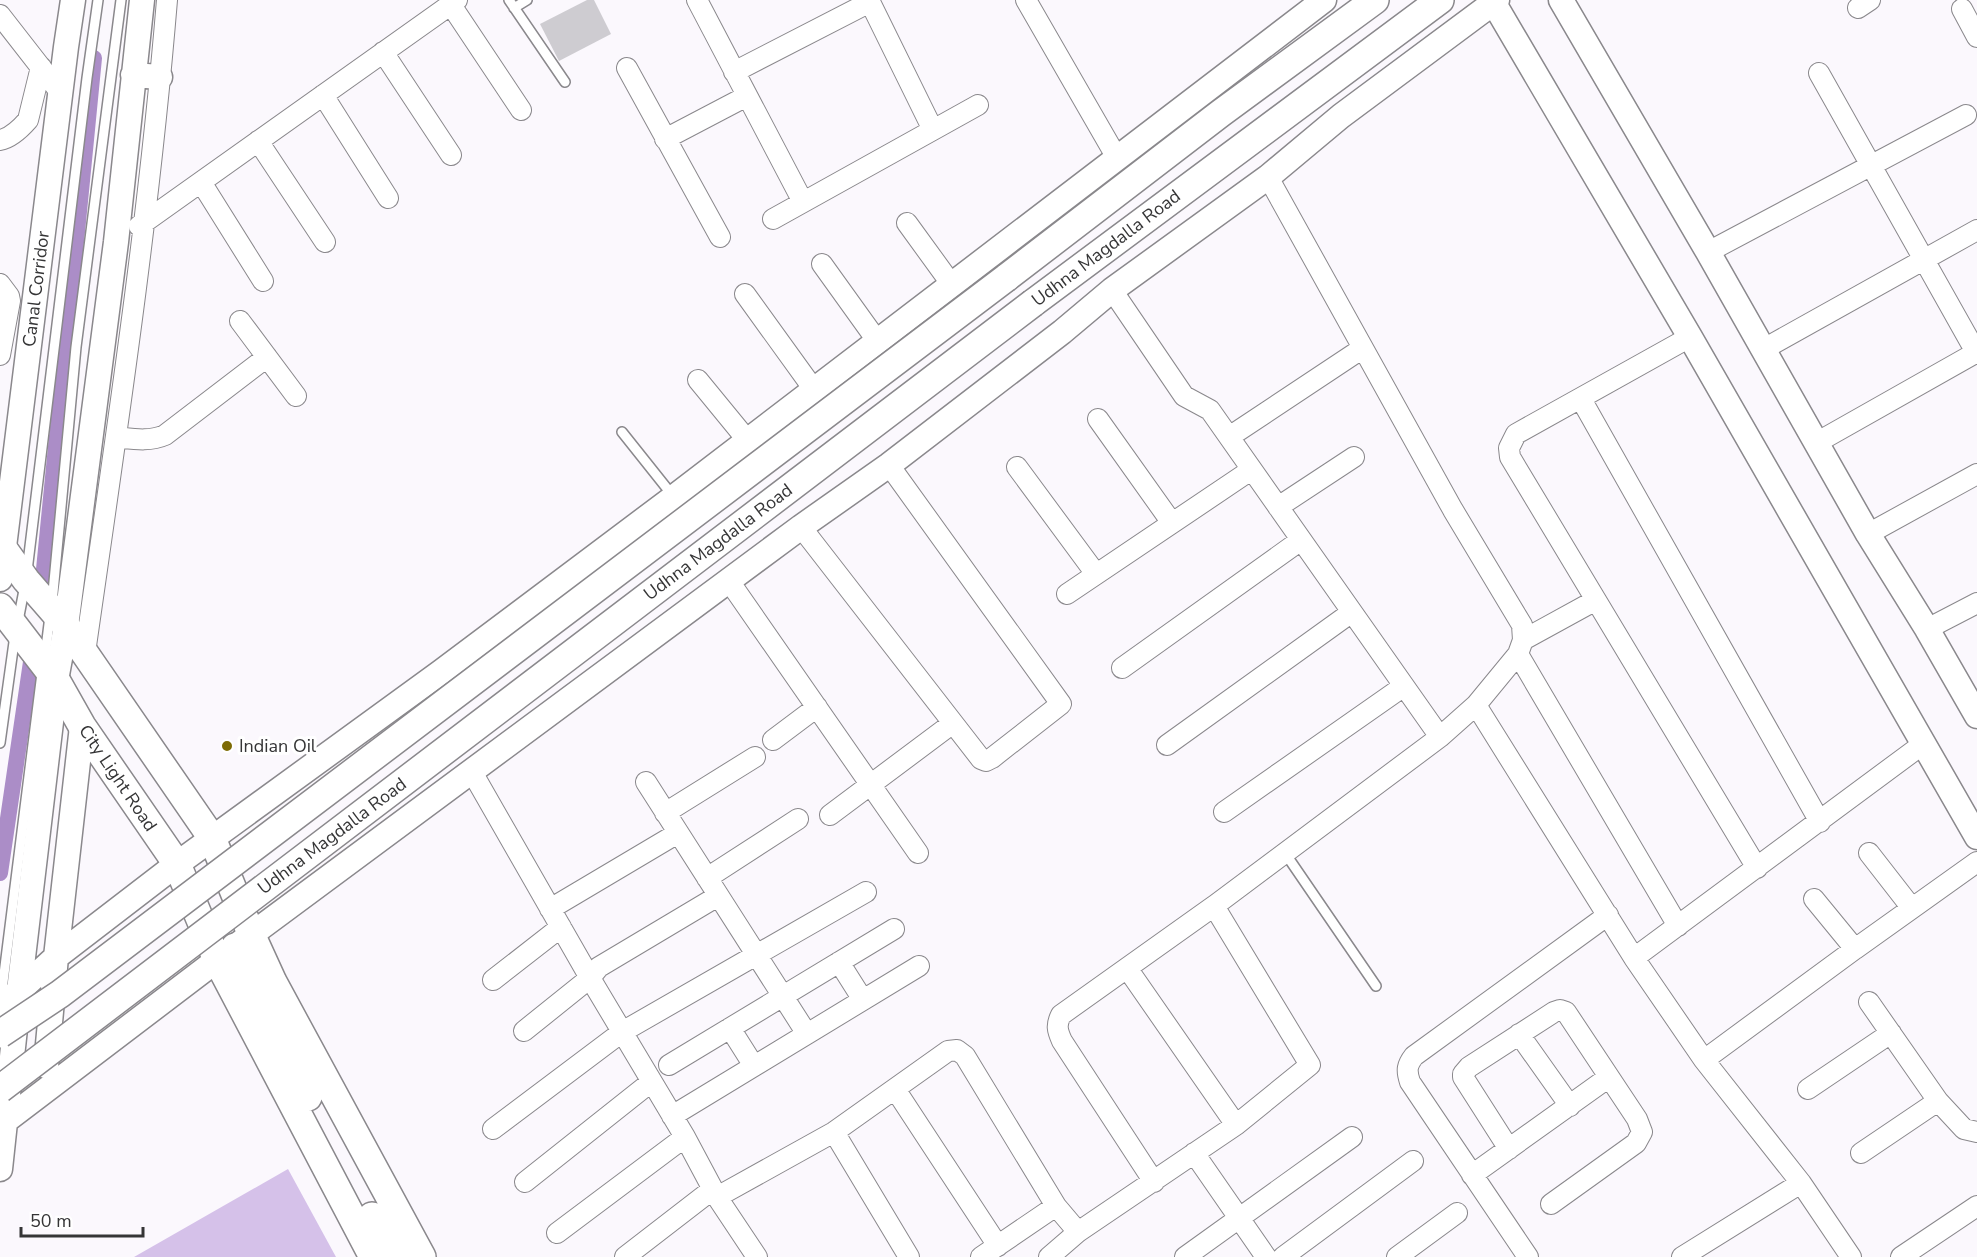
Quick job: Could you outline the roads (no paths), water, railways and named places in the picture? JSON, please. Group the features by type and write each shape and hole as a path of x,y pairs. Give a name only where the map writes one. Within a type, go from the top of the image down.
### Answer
{"main road":[{"name":"Udhna Magdalla Road","path":"0,1034 79,980 1221,113 1375,0"},
{"name":"Udhna Magdalla Road","path":"0,1089 1151,213 1440,0"},
{"path":"2,547 13,579 59,617 212,838 235,948 373,1257"},
{"name":"City Light Road","path":"0,607 50,672 82,726 235,948"},
{"path":"235,948 286,1042 297,1076 394,1257"},
{"path":"235,948 273,982 422,1257"},
{"path":"286,1042 310,1067 411,1257"}],"street":[{"name":"Canal Corridor","path":"2,547 73,0"},
{"path":"0,1169 6,1000 50,672 116,242 142,0"},
{"path":"85,654 144,222 166,0"},
{"path":"697,0 803,202"},
{"path":"1026,0 1117,158"},
{"path":"6,1000 56,957 177,864 441,672 815,391 1324,0"},
{"path":"1561,0 1708,252 1868,534 1927,628 1977,716"},
{"path":"734,72 870,1 933,130"},
{"path":"3,1123 472,771 801,527 889,465 1062,332 1112,290 1268,177 1341,116 1494,1 1977,837"},
{"path":"116,242 454,2 521,110"},
{"path":"1962,9 1977,37"},
{"path":"0,15 60,92"},
{"path":"383,52 451,155"},
{"path":"0,140 6,139 28,120 41,67"},
{"path":"627,68 720,237"},
{"path":"1816,443 1977,353 1819,74"},
{"path":"133,75 160,77"},
{"path":"323,95 388,198"},
{"path":"665,139 747,96"},
{"path":"773,219 978,105"},
{"path":"1708,252 1966,115"},
{"path":"258,141 326,242"},
{"path":"1268,177 1448,501 1521,626 1521,647 1678,926"},
{"path":"201,182 263,281"},
{"path":"907,223 952,285"},
{"path":"1762,350 1977,230"},
{"path":"822,264 878,342"},
{"path":"0,284 10,301 0,355"},
{"path":"1112,290 1184,396 1210,410 1440,737"},
{"path":"745,294 815,391"},
{"path":"240,321 296,396"},
{"path":"1689,337 1516,434 1509,448 1510,457 1757,868"},
{"path":"1228,437 1363,348"},
{"path":"116,437 154,440 165,435 267,357"},
{"path":"698,380 748,441"},
{"path":"1581,399 1820,822"},
{"path":"1098,419 1172,523"},
{"path":"1278,507 1354,457"},
{"path":"801,527 981,759 986,761 1060,704 889,465"},
{"path":"1017,466 1096,574"},
{"path":"1067,594 1251,470"},
{"path":"1868,534 1977,474"},
{"path":"1122,668 1301,540"},
{"path":"729,581 918,853"},
{"path":"1154,1182 1068,1050 1058,1031 1057,1023 1061,1015 1214,906 1440,737 1476,705 1521,647 1596,600"},
{"path":"1927,628 1977,603"},
{"path":"1167,745 1352,612"},
{"path":"1224,812 1404,686"},
{"path":"1476,705 1634,958 1704,1060 1801,1183 1851,1257"},
{"path":"772,740 817,707"},
{"path":"830,815 953,723"},
{"path":"44,1090 56,957 82,726"},
{"path":"1634,958 1923,744"},
{"path":"665,813 754,757"},
{"path":"472,771 715,1193 756,1257"},
{"path":"646,782 807,1034"},
{"path":"707,878 798,819"},
{"path":"550,909 678,833"},
{"path":"1869,853 1911,908"},
{"path":"1704,1060 1977,862"},
{"path":"493,1130 622,1032 866,892"},
{"path":"524,1031 590,978 599,967 718,896"},
{"path":"1814,899 1855,949"},
{"path":"1049,1257 1078,1232 1236,1125 1310,1065 1214,906"},
{"path":"1528,1257 1410,1082 1406,1071 1414,1056 1608,915"},
{"path":"493,980 561,927"},
{"path":"669,1065 894,929"},
{"path":"839,962 864,1000"},
{"path":"672,1116 919,966"},
{"path":"1127,968 1236,1125"},
{"path":"1869,1002 1938,1101 1964,1129 1977,1132"},
{"path":"1509,1149 1463,1074 1470,1067 1554,1012 1560,1010 1566,1012 1637,1119 1642,1132 1636,1143 1551,1204"},
{"path":"730,1028 754,1066"},
{"path":"1808,1089 1891,1033"},
{"path":"1519,1034 1570,1106"},
{"path":"626,1257 715,1193 834,1132 948,1051 953,1050 961,1052 1056,1206 1078,1232"},
{"path":"1472,1175 1610,1077"},
{"path":"525,1182 651,1082"},
{"path":"895,1089 998,1246"},
{"path":"1862,1153 1938,1101"},
{"path":"834,1132 909,1257"},
{"path":"557,1233 684,1137"},
{"path":"1185,1257 1352,1137"},
{"path":"1194,1153 1266,1257"},
{"path":"1283,1257 1413,1161"},
{"path":"1694,1254 1801,1183"},
{"path":"981,1257 1056,1206"},
{"path":"1901,1257 1977,1206"},
{"path":"1397,1257 1457,1213"}],"lane":[{"path":"0,743 16,628 13,579 98,0"},
{"path":"59,617 76,346 121,0"},
{"path":"527,0 512,4 565,82"},
{"path":"622,432 674,497"},
{"path":"1285,853 1376,986"}],"waterway":[{"path":"42,590 94,58"},
{"path":"0,873 31,662"}],"place":[{"name":"Indian Oil","path":"227,746"}]}
